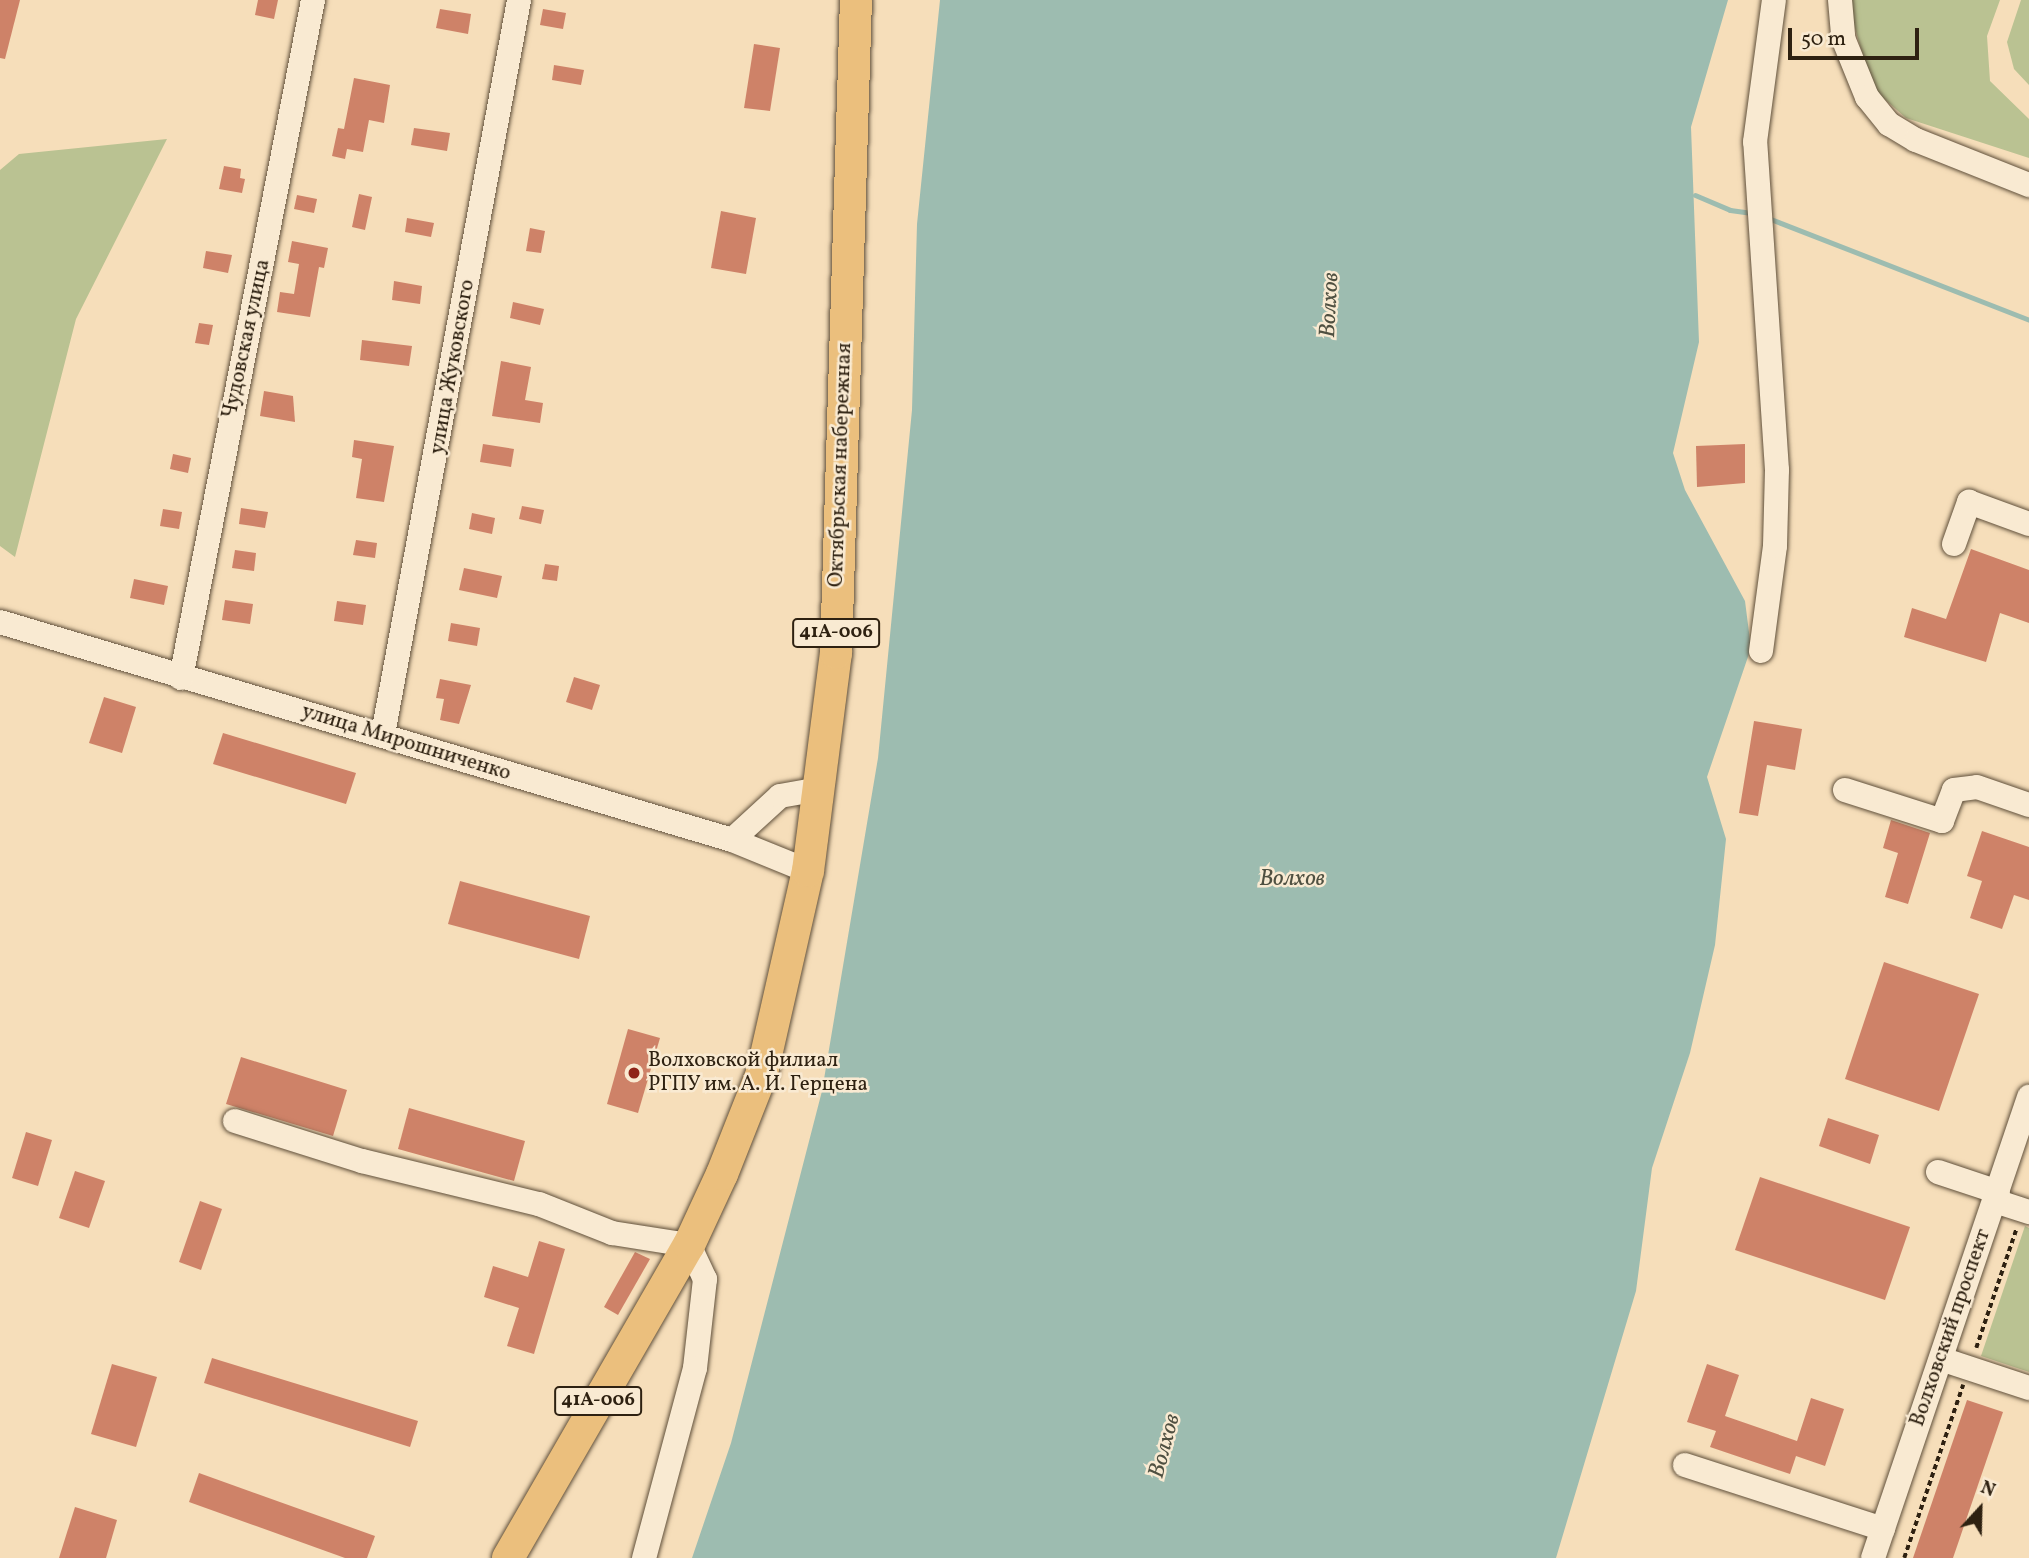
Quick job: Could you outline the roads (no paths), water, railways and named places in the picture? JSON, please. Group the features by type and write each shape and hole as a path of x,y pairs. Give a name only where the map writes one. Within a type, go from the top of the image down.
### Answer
{"main road":[{"name":"Октябрьская набережная","path":"689,1245 762,1073 808,871 819,789 836,653 856,0"},
{"name":"41А-006","path":"508,1558 689,1245"}],"street":[{"name":"Чудовская улица","path":"181,678 313,0"},
{"name":"улица Жуковского","path":"383,734 519,0"},
{"path":"1762,651 1775,546 1777,470 1755,142 1774,0"},
{"path":"1840,0 1843,38 1867,97 1889,124 1916,140 2029,185"},
{"path":"1954,544 1969,502 2029,524"},
{"name":"улица Мирошниченко","path":"0,622 732,840 808,871"},
{"path":"1845,790 1942,821 1954,790 1977,787 2029,805"},
{"path":"732,840 780,796 819,789"},
{"name":"Волховский проспект","path":"1872,1558 2029,1097"},
{"path":"235,1121 362,1161 538,1204 612,1233 689,1245 705,1279 695,1368 644,1558"},
{"path":"1938,1172 2029,1212"},
{"path":"1941,1359 2029,1388"},
{"path":"1685,1465 1882,1529"}],"water":[{"name":"Волхов","path":"940,0 1728,0 1691,127 1699,342 1673,453 1685,490 1745,601 1751,648 1707,777 1726,839 1715,945 1690,1053 1652,1168 1636,1291 1556,1558 692,1558 731,1443 822,1091 878,758 912,410 917,224"}],"waterway":[{"path":"1695,195 1730,210 1752,213"},
{"path":"1768,218 2029,320"}],"place":[{"name":"Волховской филиал РГПУ им. А. И. Герцена","path":"634,1073"}]}
